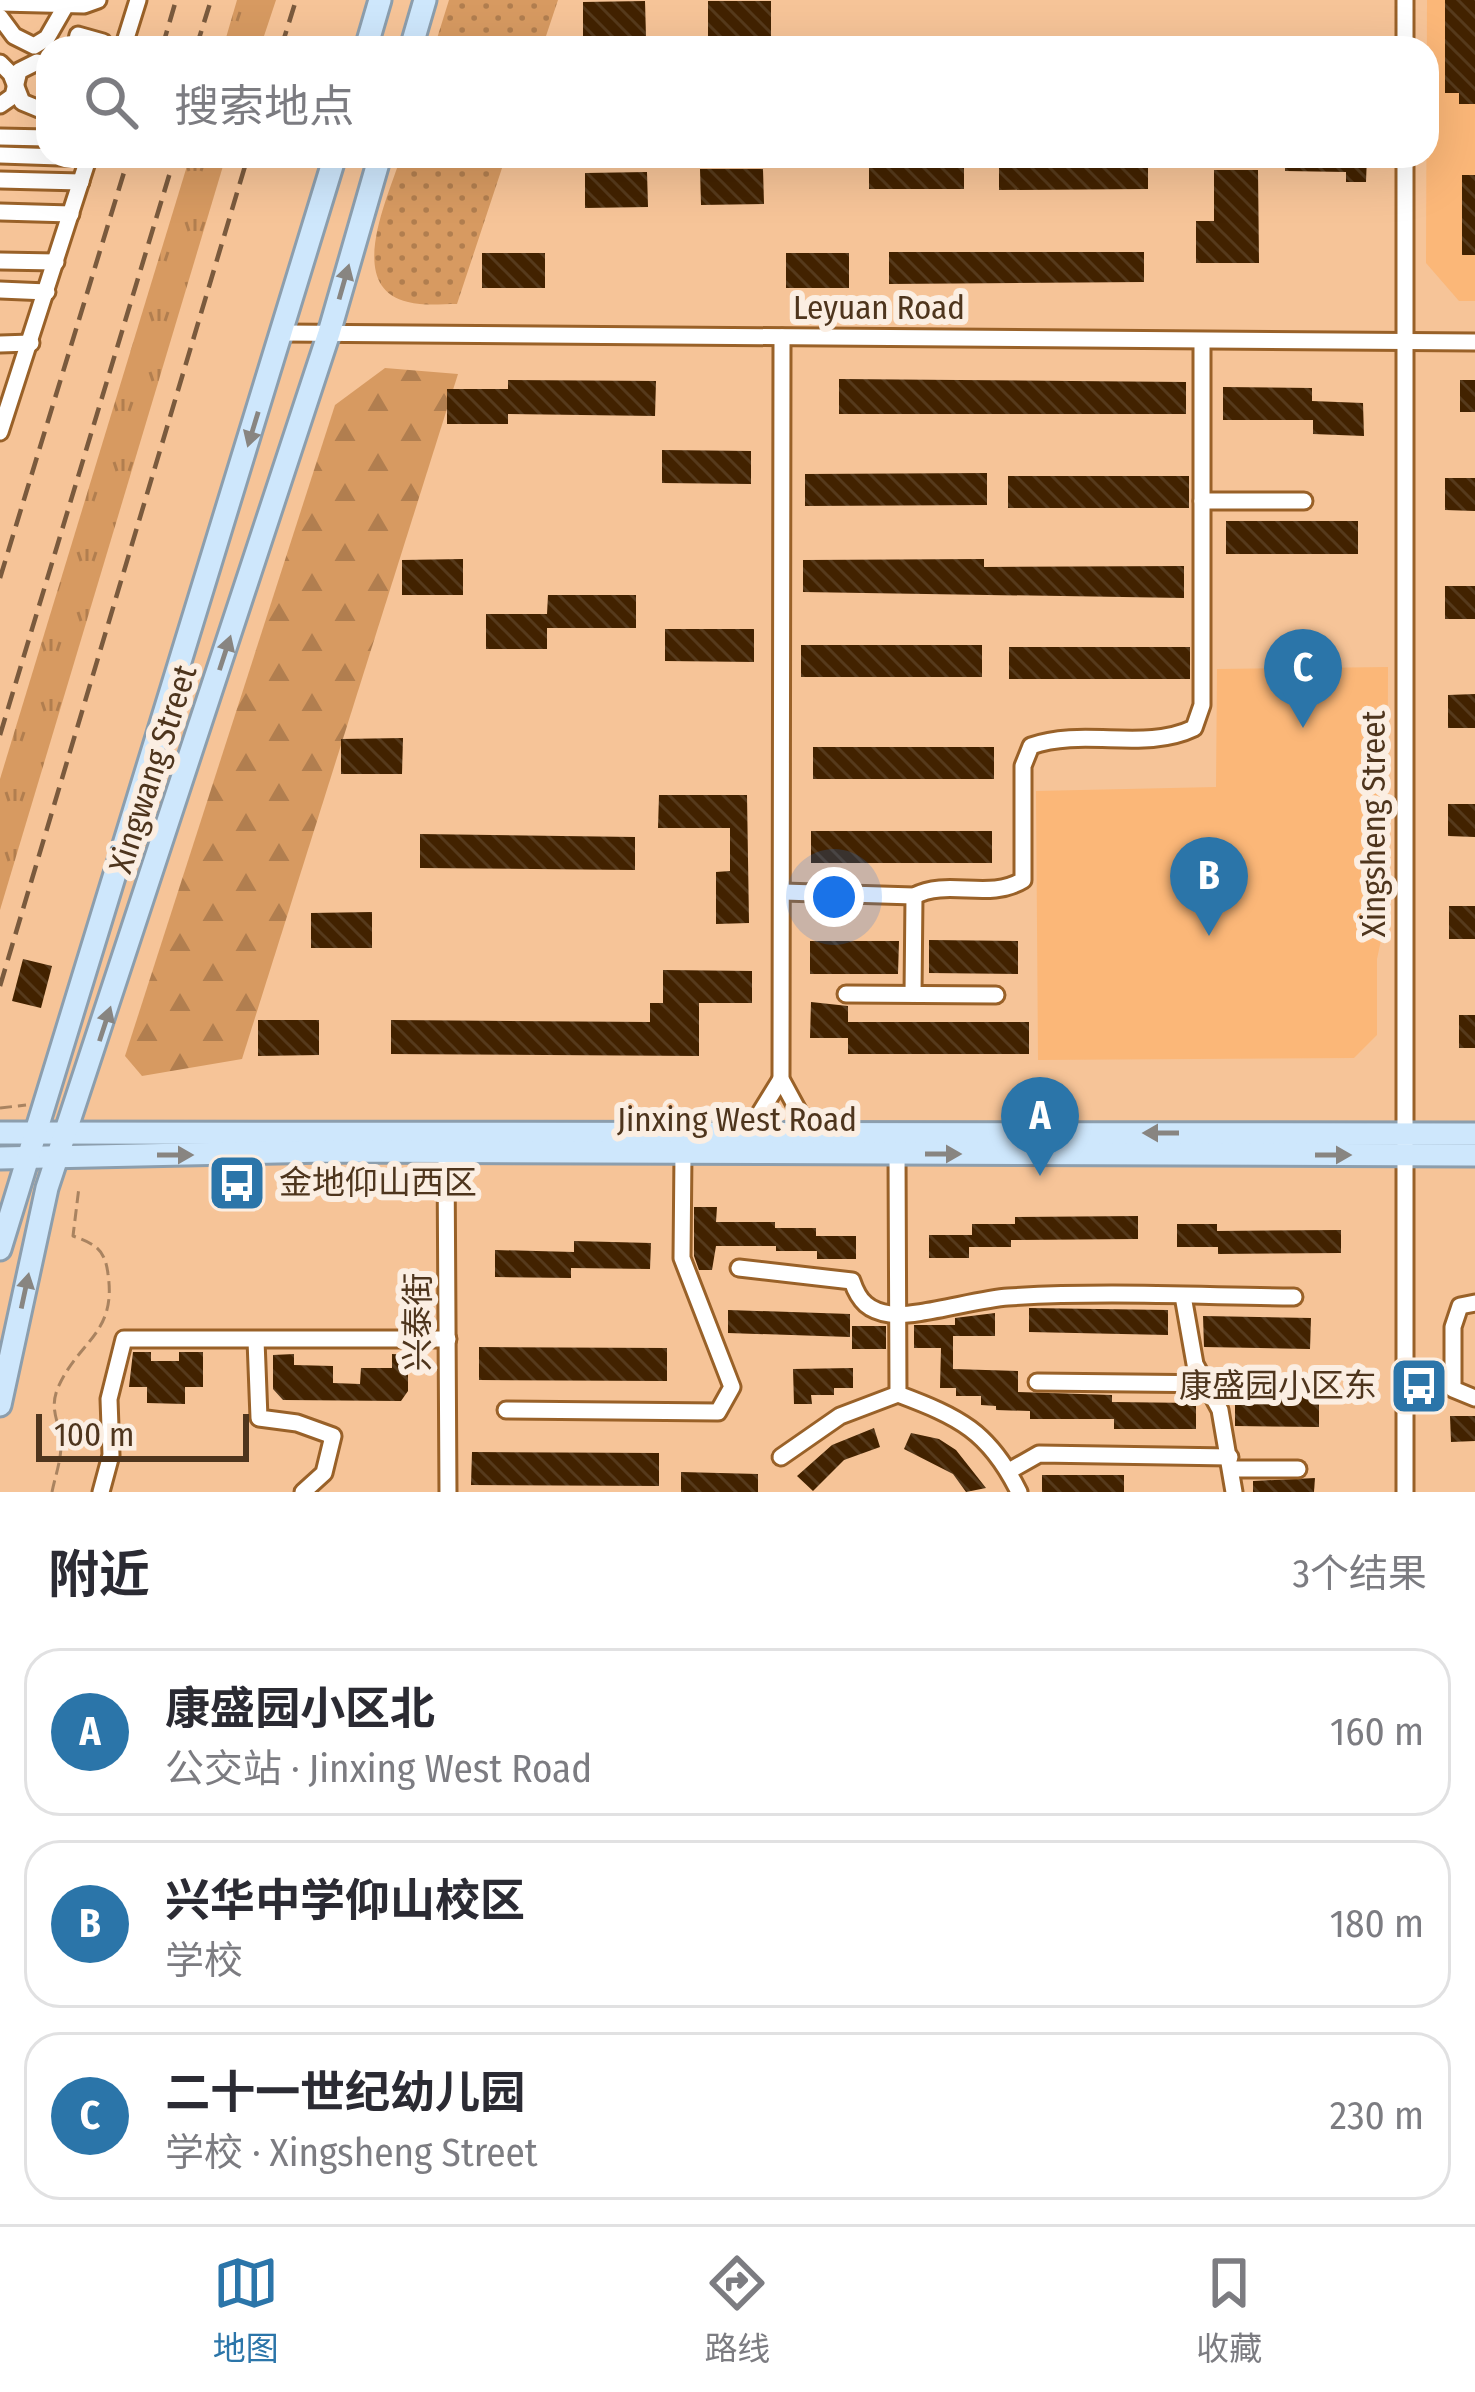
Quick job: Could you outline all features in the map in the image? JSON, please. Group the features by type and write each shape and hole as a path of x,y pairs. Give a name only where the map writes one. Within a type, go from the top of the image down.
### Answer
{"main road":[{"path":"370,36 380,0"},
{"path":"414,36 425,0"},
{"name":"Xingwang Street","path":"0,1249 331,168"},
{"name":"Xingwang Street","path":"0,1405 63,1145 329,333 377,168"},
{"name":"Jinxing West Road","path":"0,1158 35,1145 831,1134 1404,1144 1475,1156"},
{"name":"Jinxing West Road","path":"63,1145 446,1153 897,1154 1404,1144 1475,1134"},
{"path":"0,1136 35,1145"}],"street":[{"path":"0,3 66,5 98,0"},
{"path":"1405,0 1405,36"},
{"path":"126,36 134,2"},
{"path":"48,36 66,5"},
{"path":"0,17 14,36 36,45"},
{"path":"0,63 28,107 36,107"},
{"path":"0,105 15,88 24,67 36,66"},
{"path":"0,137 36,138"},
{"path":"0,155 36,156"},
{"path":"0,432 86,168"},
{"name":"Xingsheng Street","path":"1405,168 1405,1492"},
{"path":"0,184 80,186"},
{"path":"0,212 71,214"},
{"path":"0,265 54,266"},
{"path":"0,290 47,292"},
{"name":"Leyuan Road","path":"283,333 1475,342"},
{"path":"782,337 781,1079 800,1114 831,1134"},
{"path":"783,892 914,896 926,889 1006,890 1023,880 1023,766 1031,746 1054,738 1173,738 1194,728 1202,705 1202,340"},
{"path":"0,344 31,344"},
{"path":"1202,501 1304,501"},
{"path":"913,994 914,896"},
{"path":"846,994 995,995"},
{"path":"734,1136 752,1126 781,1079"},
{"name":"兴泰街","path":"446,1153 448,1492"},
{"path":"506,1410 718,1412 732,1387 682,1258 683,1153"},
{"path":"897,1154 898,1394"},
{"path":"739,1268 852,1281 857,1297 872,1310 897,1316 965,1300 1076,1293 1294,1297"},
{"path":"1183,1296 1196,1364 1220,1410 1234,1492"},
{"path":"1475,1303 1460,1306 1453,1328 1453,1388 1475,1398"},
{"path":"101,1492 111,1455 109,1399 124,1339 448,1339"},
{"path":"256,1340 259,1418 297,1423 332,1436 324,1473 303,1492"},
{"path":"1037,1382 1311,1385"},
{"path":"781,1457 840,1416 898,1394 953,1414 999,1451 1018,1492"},
{"path":"1009,1471 1039,1454 1298,1469"}],"path":[{"path":"0,1108 45,1102"},
{"path":"52,1492 61,1453 52,1410 58,1387 108,1319 112,1299 106,1256 97,1245 73,1236 79,1187"}],"shaded area":[{"path":"1427,0 1475,0 1475,301 1459,301 1426,263 1426,168 1439,168 1439,36 1427,36"},
{"path":"1388,667 1387,912 1377,959 1377,1035 1354,1058 1038,1060 1036,791 1216,787 1217,669"}],"green space":[{"path":"237,0 276,0 264,36 226,36"},
{"path":"449,0 558,0 546,36 438,36"},
{"path":"186,168 222,168 0,910 0,779"},
{"path":"397,168 502,168 457,304 408,302 389,293 378,278 374,259 381,215"},
{"path":"385,368 458,374 242,1059 142,1076 125,1056 335,405"}],"building":[{"path":"1445,0 1475,0 1475,104 1459,104 1459,93 1445,93"},
{"path":"645,1 646,36 583,36 583,2"},
{"path":"708,1 771,1 771,36 708,36"},
{"path":"869,168 964,168 964,189 869,189"},
{"path":"999,168 1148,168 1148,189 999,190"},
{"path":"1367,168 1366,182 1346,182 1346,172 1285,171"},
{"path":"700,169 763,169 764,204 701,205"},
{"path":"1214,170 1258,170 1259,263 1196,263 1196,221 1214,221"},
{"path":"647,172 648,207 585,208 585,173"},
{"path":"1462,175 1475,175 1475,255 1462,255"},
{"path":"889,252 1144,252 1144,282 889,284"},
{"path":"482,253 545,253 545,288 482,288"},
{"path":"786,253 849,253 849,288 786,288"},
{"path":"839,379 1186,382 1186,414 839,414"},
{"path":"508,380 656,381 655,416 508,414 508,424 447,424 447,389 508,389"},
{"path":"1460,380 1475,380 1475,412 1460,412"},
{"path":"1223,387 1312,388 1312,401 1363,403 1364,436 1313,434 1313,420 1223,420"},
{"path":"662,450 751,451 751,484 662,483"},
{"path":"987,473 987,505 805,506 805,474"},
{"path":"1008,476 1189,476 1189,508 1008,508"},
{"path":"1445,478 1475,478 1475,511 1445,510"},
{"path":"1226,521 1358,521 1358,554 1226,554"},
{"path":"463,559 463,595 402,595 402,560"},
{"path":"984,559 984,567 1184,566 1184,598 803,592 803,560"},
{"path":"1445,586 1475,586 1475,619 1445,619"},
{"path":"548,595 636,595 636,628 547,628 547,649 486,649 486,614 547,614"},
{"path":"665,629 754,629 754,662 665,661"},
{"path":"801,645 982,645 982,677 801,677"},
{"path":"1009,647 1190,647 1190,679 1009,679"},
{"path":"1475,694 1475,728 1448,728 1448,695"},
{"path":"403,738 402,774 341,774 341,739"},
{"path":"813,747 994,747 994,779 813,779"},
{"path":"659,795 747,795 749,923 716,924 716,872 730,871 730,828 658,828"},
{"path":"1448,804 1475,804 1475,837 1448,836"},
{"path":"811,831 992,831 992,863 811,863"},
{"path":"420,834 635,837 635,870 420,868"},
{"path":"1449,906 1475,906 1475,939 1449,939"},
{"path":"372,912 372,948 311,948 311,913"},
{"path":"929,940 1018,941 1018,974 929,973"},
{"path":"810,941 899,941 898,974 810,974"},
{"path":"23,959 52,966 41,1008 12,1001"},
{"path":"663,970 752,971 752,1003 699,1003 699,1056 391,1054 391,1020 650,1022 650,1003 663,1003"},
{"path":"811,1002 848,1006 848,1022 1029,1022 1029,1054 848,1054 848,1038 810,1038"},
{"path":"1459,1015 1475,1015 1475,1048 1459,1048"},
{"path":"258,1020 319,1020 319,1055 258,1056"},
{"path":"694,1207 717,1207 716,1222 775,1222 775,1228 816,1228 816,1236 856,1236 856,1259 817,1259 817,1251 776,1251 776,1246 716,1246 712,1270 699,1270 694,1256"},
{"path":"1138,1216 1138,1239 1011,1240 1011,1247 969,1247 969,1258 929,1258 929,1235 972,1235 972,1224 1015,1224 1015,1217"},
{"path":"1177,1224 1217,1224 1217,1231 1341,1230 1341,1253 1218,1254 1218,1247 1177,1247"},
{"path":"574,1241 651,1243 650,1269 571,1268 571,1278 495,1277 495,1250 574,1252"},
{"path":"1029,1308 1168,1310 1168,1335 1029,1332"},
{"path":"728,1310 850,1314 850,1337 728,1333"},
{"path":"995,1313 995,1336 953,1336 953,1369 1018,1371 1018,1392 1112,1395 1112,1402 1196,1403 1196,1429 1114,1429 1114,1419 1030,1419 1030,1411 996,1410 996,1406 981,1405 981,1396 956,1396 956,1388 940,1388 941,1348 914,1348 914,1325 955,1325 955,1318"},
{"path":"1203,1316 1311,1318 1310,1349 1204,1347"},
{"path":"852,1326 886,1326 886,1349 852,1349"},
{"path":"479,1347 667,1348 667,1381 479,1380"},
{"path":"133,1352 151,1352 151,1361 179,1361 179,1352 203,1352 203,1387 185,1387 185,1404 147,1403 147,1387 129,1387"},
{"path":"294,1354 294,1365 333,1366 333,1383 360,1384 361,1368 392,1368 392,1354 408,1355 408,1391 401,1401 283,1400 273,1389 273,1355"},
{"path":"853,1368 853,1388 834,1388 834,1395 811,1395 812,1404 794,1404 793,1369"},
{"path":"1235,1396 1319,1396 1319,1427 1235,1426"},
{"path":"1450,1416 1475,1416 1475,1441 1451,1442"},
{"path":"874,1428 880,1447 844,1460 813,1491 797,1476 832,1445"},
{"path":"911,1433 939,1439 956,1450 986,1488 966,1492 953,1474 904,1449"},
{"path":"472,1452 659,1453 659,1486 471,1485"},
{"path":"681,1472 758,1474 758,1492 681,1492"},
{"path":"1042,1475 1124,1475 1124,1492 1042,1492"},
{"path":"1315,1478 1314,1492 1253,1492 1253,1481"}],"railway":[{"path":"166,36 176,0"},
{"path":"200,36 211,0"},
{"path":"285,36 296,0"},
{"path":"0,578 125,168"},
{"path":"0,735 171,168"},
{"path":"0,986 244,168"}],"place":[{"name":"二十一世纪幼儿园","path":"1303,728"},
{"name":"兴华中学仰山校区","path":"1209,936"},
{"name":"康盛园小区北","path":"1040,1176"},
{"name":"金地仰山西区","path":"237,1183"},
{"name":"康盛园小区东","path":"1419,1386"}]}
